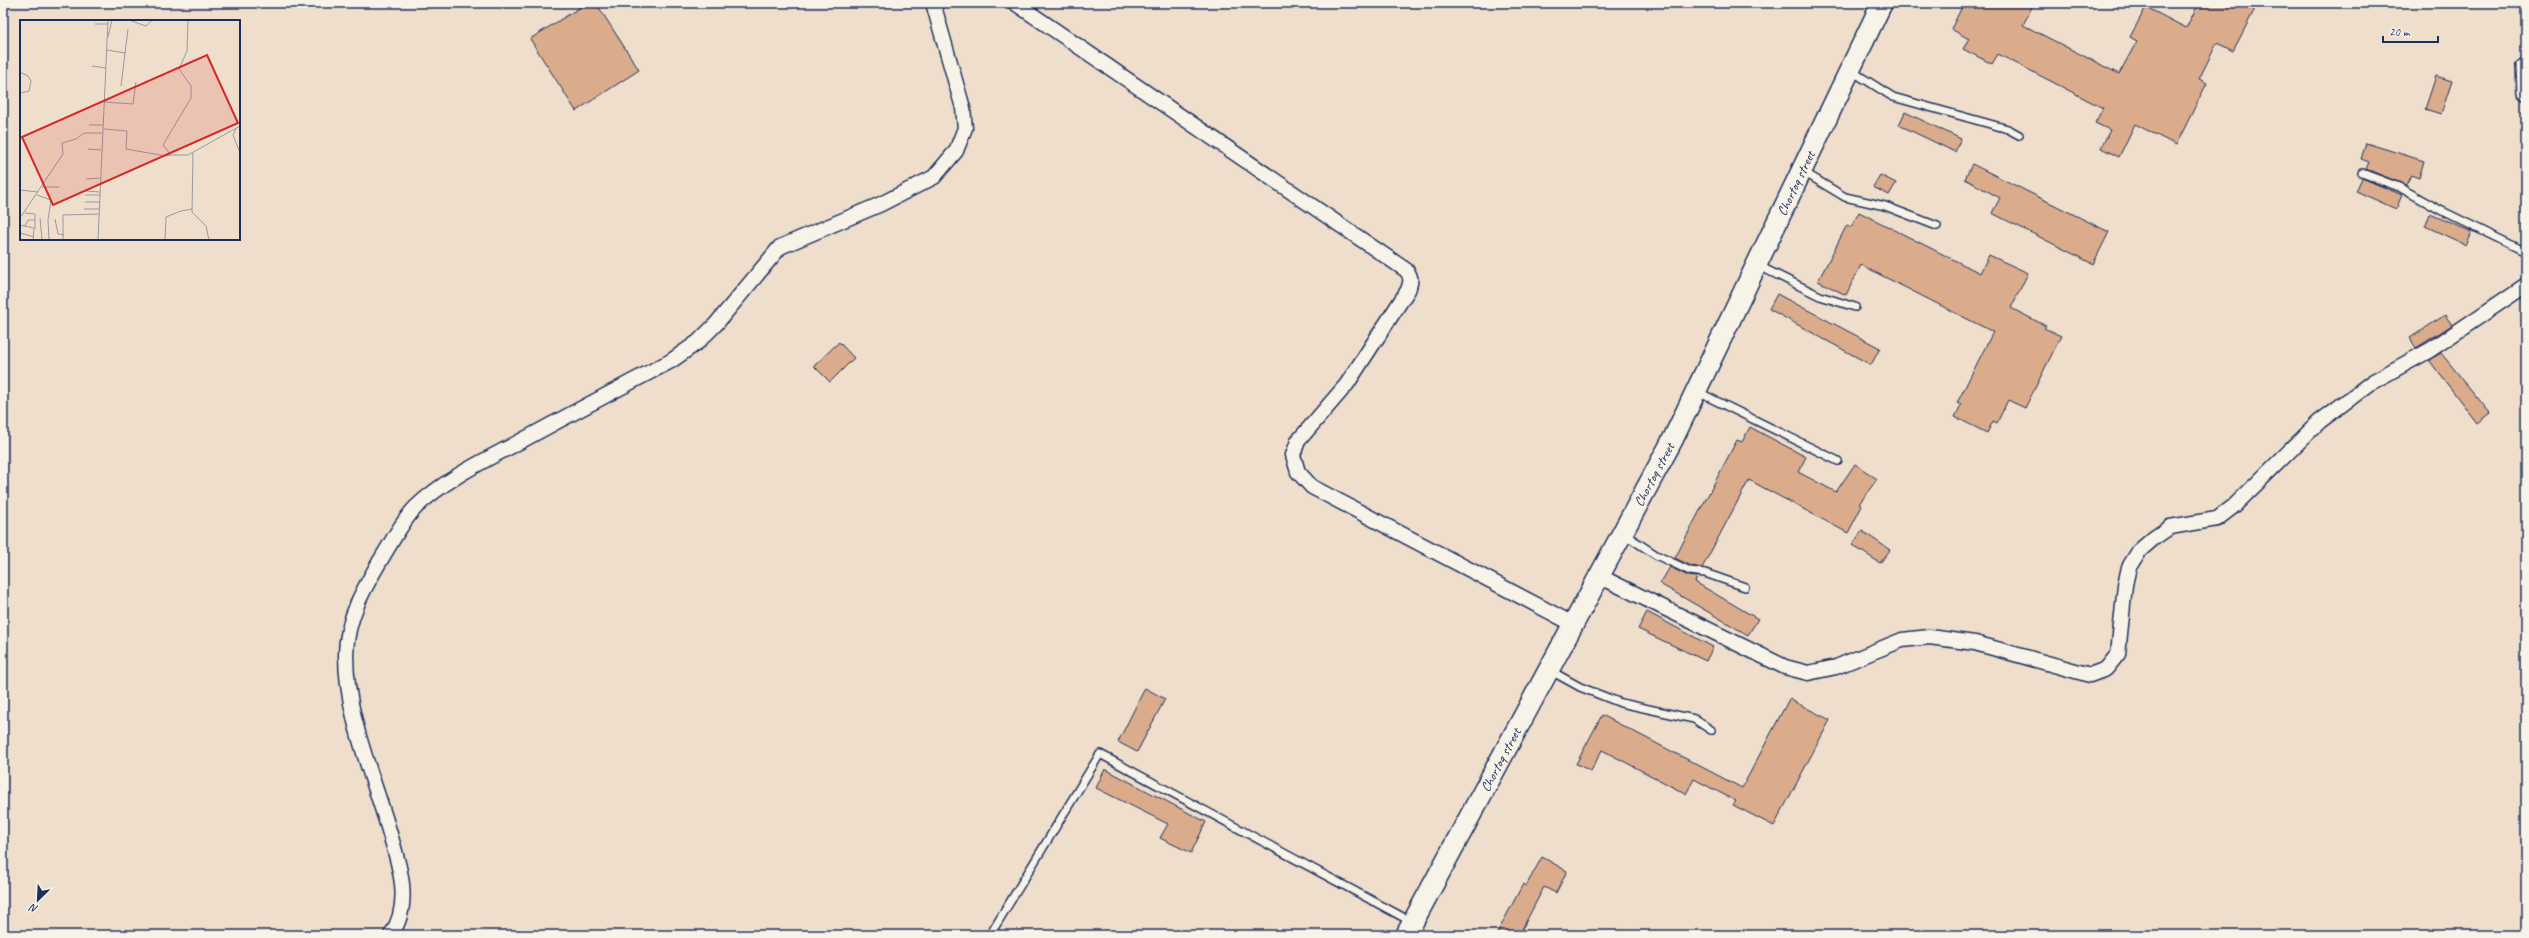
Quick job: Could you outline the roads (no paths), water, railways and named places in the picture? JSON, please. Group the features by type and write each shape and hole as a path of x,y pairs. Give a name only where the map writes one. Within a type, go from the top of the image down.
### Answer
{"main road":[{"name":"Chortoq street","path":"1409,928 1549,670 1696,391 1882,3"}],"street":[{"path":"391,935 400,917 404,894 398,862 354,719 346,656 351,624 368,582 403,523 416,507 433,493 479,464 671,361 698,342 716,324 780,247 881,204 934,177 956,150 965,128 963,108 932,3"},
{"path":"1015,3 1410,274 1411,281 1408,290 1347,384 1298,440 1293,455 1298,472 1312,487 1573,624"},
{"path":"1599,576 1784,667 1808,673 1836,667 1902,640 1929,637 1975,643 2090,675 2106,669 2118,654 2125,585 2129,567 2139,551 2170,527 2217,519 2234,506 2320,422 2372,382 2430,350 2526,285"}],"lane":[{"path":"2526,60 2520,65 2521,93 2526,97"},
{"path":"1850,70 1893,97 2008,129 2019,135"},
{"path":"1802,171 1845,197 1884,206 1937,226"},
{"path":"2362,173 2399,187 2442,211 2526,252"},
{"path":"1757,265 1820,296 1855,308"},
{"path":"1696,391 1838,461"},
{"path":"1622,533 1656,555 1690,571 1705,573 1745,587"},
{"path":"1549,670 1580,687 1621,703 1694,719 1711,730"},
{"path":"990,935 1100,754 1409,928"}]}
